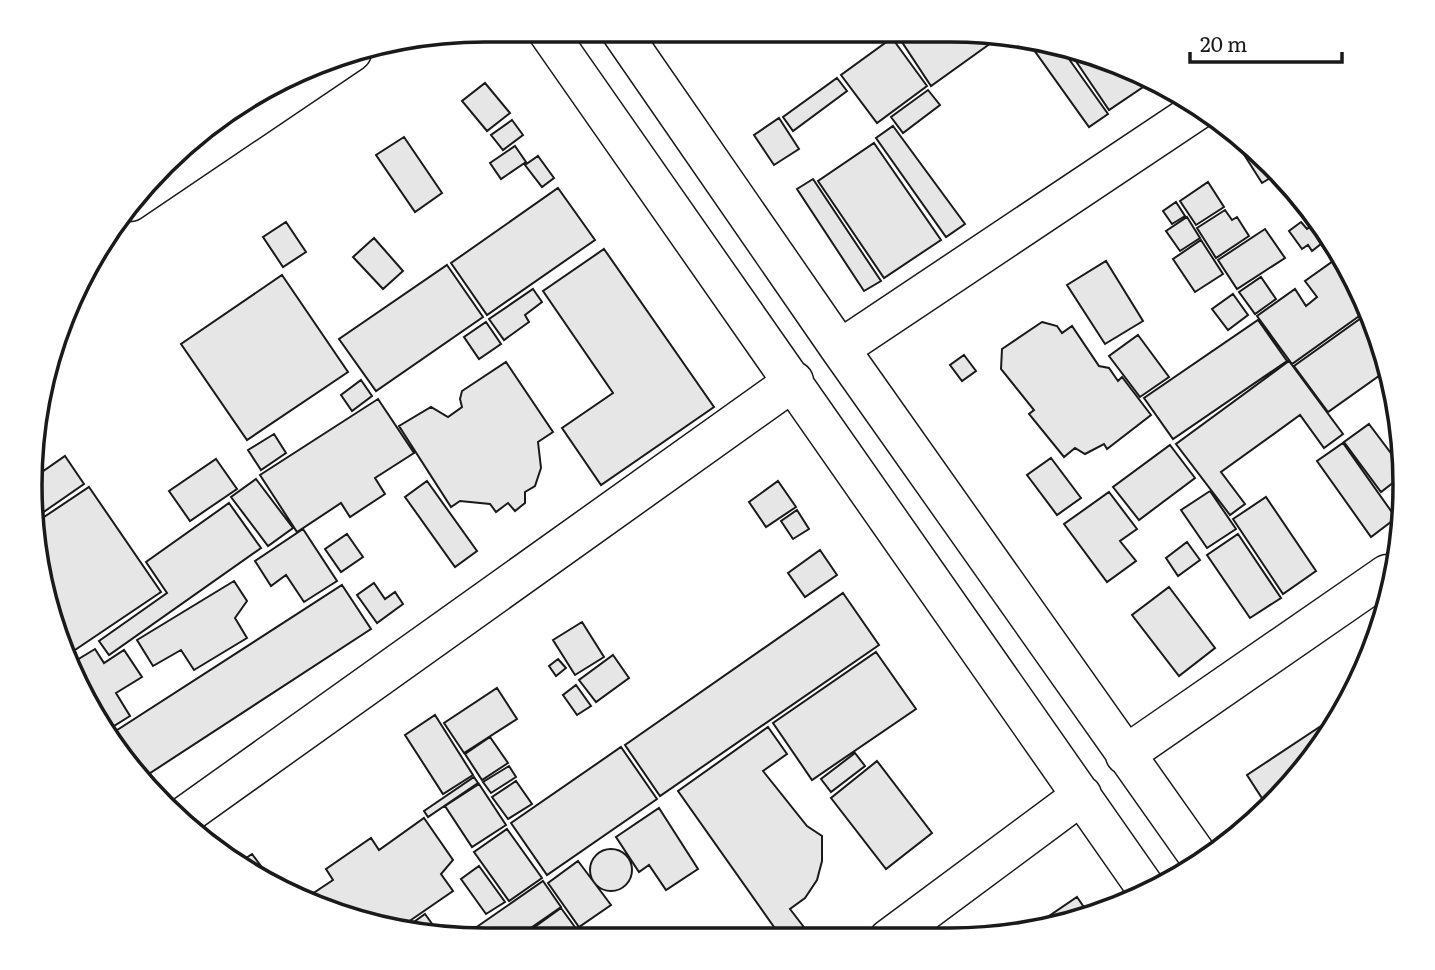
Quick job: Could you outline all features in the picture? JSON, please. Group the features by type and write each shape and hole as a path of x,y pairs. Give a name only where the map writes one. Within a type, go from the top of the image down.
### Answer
{"street":[{"path":"555,42 1143,884"},
{"path":"628,42 840,349 1196,853"},
{"path":"168,177 318,75"},
{"path":"840,349 1192,114"},
{"path":"188,813 794,381"},
{"path":"1125,755 1383,577"},
{"path":"903,928 1082,795"}],"building":[{"path":"886,42 895,42 927,86 877,123 841,75"},
{"path":"902,42 990,44 931,86"},
{"path":"1035,51 1068,58 1108,114 1089,127"},
{"path":"1075,60 1143,87 1109,110"},
{"path":"837,78 847,91 793,131 783,117"},
{"path":"485,83 510,113 487,131 462,101"},
{"path":"928,90 940,105 903,133 891,117"},
{"path":"779,118 799,149 774,165 754,135"},
{"path":"512,120 523,135 503,150 491,135"},
{"path":"893,126 965,224 946,237 876,138"},
{"path":"404,137 442,193 415,212 376,155"},
{"path":"874,143 941,240 884,278 818,181"},
{"path":"515,146 526,162 501,179 490,163"},
{"path":"1243,153 1263,172 1269,179 1262,183"},
{"path":"538,156 554,178 542,187 525,165"},
{"path":"813,179 881,281 864,291 797,189"},
{"path":"1208,182 1224,207 1196,225 1180,201"},
{"path":"558,188 595,240 487,315 451,263"},
{"path":"1176,202 1185,216 1172,224 1163,211"},
{"path":"1225,210 1232,220 1237,217 1249,236 1216,258 1197,228"},
{"path":"1187,217 1200,238 1180,251 1166,231"},
{"path":"286,222 306,252 283,267 263,237"},
{"path":"1301,222 1307,229 1310,227 1324,248 1321,244 1312,251 1308,245 1302,249 1289,231"},
{"path":"1265,229 1285,258 1237,289 1218,260"},
{"path":"374,238 403,271 383,289 353,257"},
{"path":"1201,240 1223,274 1195,292 1173,259"},
{"path":"604,249 714,407 601,485 562,428 613,393 543,291"},
{"path":"1106,261 1143,321 1105,344 1067,285"},
{"path":"1332,262 1359,316 1292,364 1257,316 1295,289 1306,306 1317,297 1305,281"},
{"path":"447,265 483,317 376,391 339,339"},
{"path":"282,275 348,372 247,440 181,344"},
{"path":"1261,277 1276,299 1255,314 1239,292"},
{"path":"533,289 542,302 525,315 529,322 504,340 489,319"},
{"path":"1233,294 1248,315 1228,330 1212,309"},
{"path":"1360,319 1379,376 1328,412 1294,366"},
{"path":"1258,320 1287,361 1173,439 1144,398"},
{"path":"486,322 501,344 479,359 464,337"},
{"path":"1042,322 1057,326 1062,333 1072,326 1099,366 1109,368 1118,381 1122,377 1151,415 1107,449 1104,444 1085,454 1075,448 1064,457 1029,414 1034,410 1001,369 1002,349"},
{"path":"1138,335 1169,377 1140,397 1109,356"},
{"path":"964,355 976,371 962,381 950,365"},
{"path":"1289,361 1343,434 1324,448 1300,415 1221,472 1245,504 1230,515 1176,444"},
{"path":"506,362 553,432 538,442 541,468 535,486 525,492 525,503 515,511 508,503 496,512 490,504 460,501 451,507 399,426 431,407 448,417 462,407 462,391"},
{"path":"361,380 372,396 352,411 341,395"},
{"path":"378,399 414,453 375,478 385,494 350,517 341,503 297,532 260,475"},
{"path":"1369,424 1392,454 1393,483 1381,492 1344,442"},
{"path":"274,434 286,453 261,470 248,450"},
{"path":"1343,443 1392,512 1391,522 1371,537 1317,461"},
{"path":"1170,445 1195,478 1139,520 1113,487"},
{"path":"65,456 84,484 43,512 42,472"},
{"path":"1051,458 1081,498 1057,515 1027,475"},
{"path":"216,459 237,489 190,521 169,491"},
{"path":"256,479 293,528 268,546 231,497"},
{"path":"427,481 477,551 455,567 405,497"},
{"path":"778,481 796,507 766,527 749,502"},
{"path":"89,487 161,592 74,650 57,600 43,517"},
{"path":"1210,491 1236,529 1207,548 1181,510"},
{"path":"1109,492 1137,529 1120,541 1136,561 1107,582 1064,524"},
{"path":"1266,497 1316,571 1283,594 1233,519"},
{"path":"229,503 261,548 109,655 99,641 167,593 146,562"},
{"path":"797,510 809,529 793,539 781,521"},
{"path":"303,529 337,581 304,602 286,575 271,586 255,561"},
{"path":"347,534 363,557 341,572 325,549"},
{"path":"1238,534 1281,598 1250,618 1207,555"},
{"path":"1187,542 1200,560 1178,576 1166,558"},
{"path":"820,550 837,575 805,597 788,573"},
{"path":"234,581 247,601 235,618 247,638 194,670 181,650 153,666 137,640"},
{"path":"374,583 385,599 395,592 403,604 377,623 357,595"},
{"path":"342,585 371,629 149,774 117,730"},
{"path":"1169,587 1215,648 1179,676 1132,615"},
{"path":"843,593 879,645 660,796 625,745"},
{"path":"582,622 604,657 575,675 553,640"},
{"path":"95,649 104,663 124,650 142,677 116,693 130,716 114,726 78,659"},
{"path":"876,652 916,709 812,780 773,723"},
{"path":"613,655 629,678 596,702 579,680"},
{"path":"558,659 566,668 556,676 549,666"},
{"path":"576,685 591,706 577,715 563,695"},
{"path":"497,688 517,719 464,753 444,723"},
{"path":"435,715 473,775 443,794 405,735"},
{"path":"1322,726 1301,755 1262,799 1247,775"},
{"path":"768,727 787,754 763,771 807,826 822,836 822,861 817,880 805,898 790,909 805,928 773,928 678,791"},
{"path":"490,737 508,763 482,780 465,754"},
{"path":"621,747 657,799 547,875 511,823"},
{"path":"855,753 865,766 831,792 821,779"},
{"path":"877,761 932,833 886,869 831,798"},
{"path":"509,766 516,777 491,793 483,782"},
{"path":"474,777 478,783 428,817 424,811"},
{"path":"516,781 532,804 508,819 492,797"},
{"path":"479,784 506,825 472,847 445,806"},
{"path":"659,808 698,869 666,890 649,865 639,872 616,837"},
{"path":"424,818 453,860 441,874 453,891 410,921 370,913 313,893 333,880 326,869 371,838 379,850"},
{"path":"507,829 542,878 509,901 474,852"},
{"path":"611,849 626,855 632,870 626,885 611,891 596,885 590,870 596,855"},
{"path":"252,854 263,869 263,869 246,858"},
{"path":"578,861 611,905 579,927 548,883"},
{"path":"479,866 505,902 486,914 461,879"},
{"path":"543,881 561,907 531,928 476,928"},
{"path":"1077,897 1084,907 1065,913 1049,916"},
{"path":"561,908 576,928 533,928"},
{"path":"425,914 433,925 427,924 414,922"}]}
